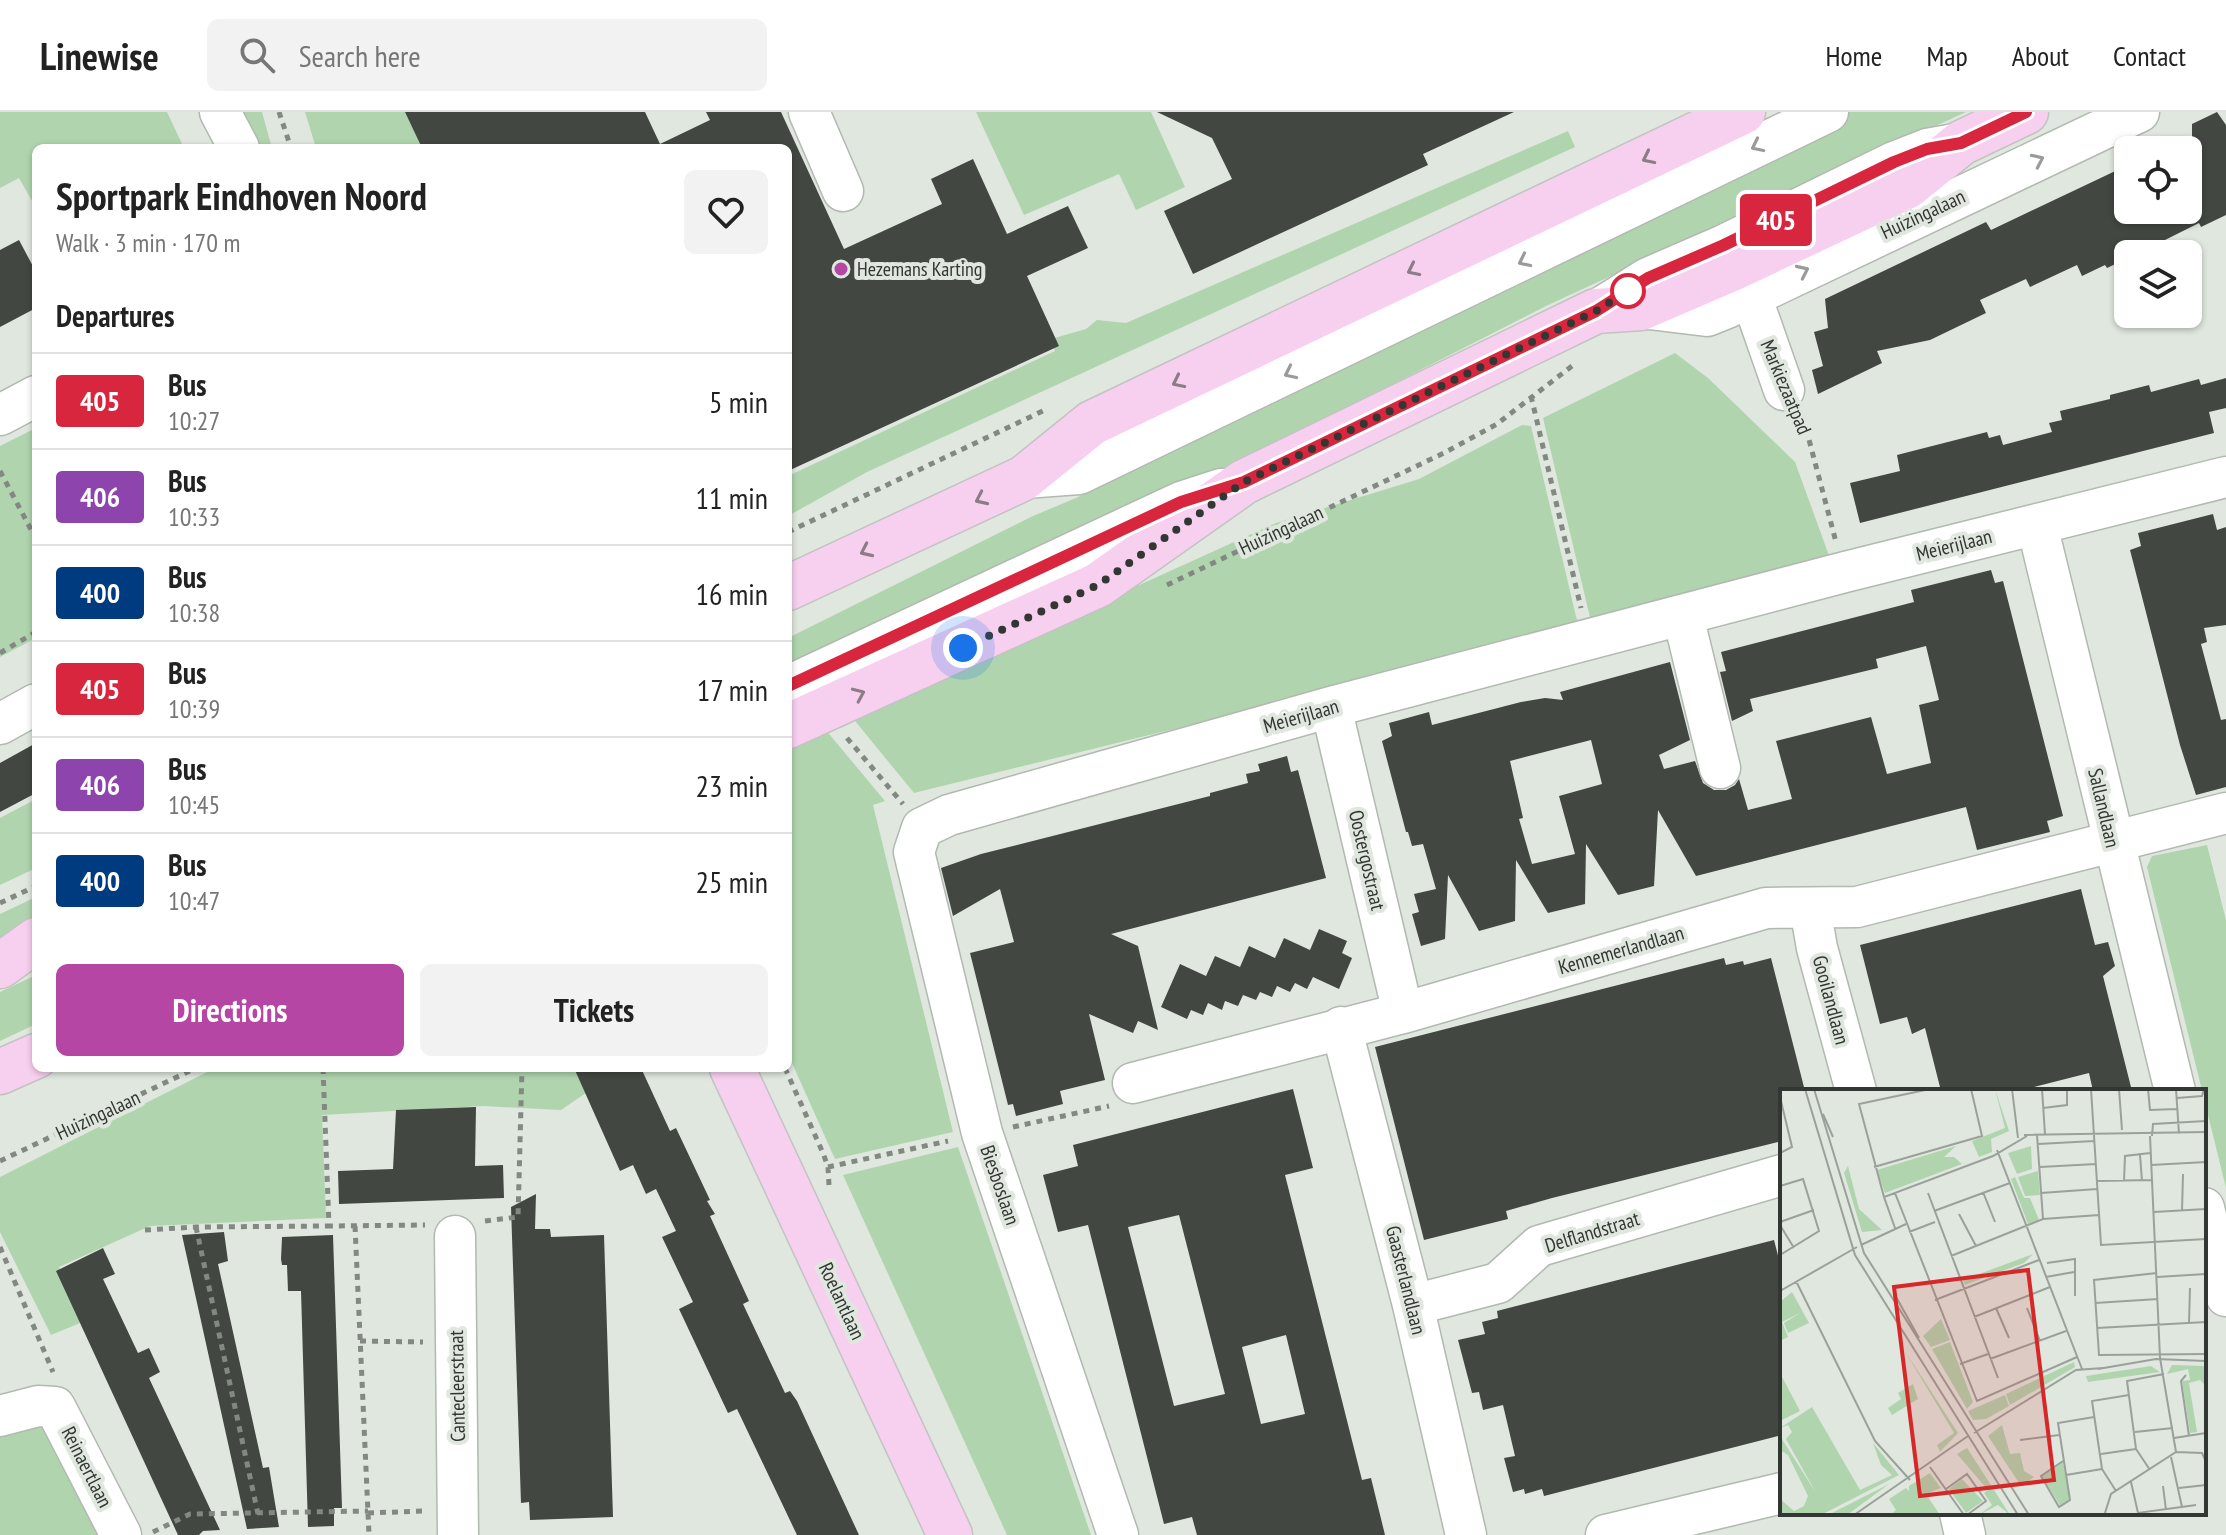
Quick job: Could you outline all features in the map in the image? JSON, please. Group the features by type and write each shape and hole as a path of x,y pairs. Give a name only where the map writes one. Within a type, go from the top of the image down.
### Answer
{"main road":[{"path":"792,586 1024,478 1092,423 1743,112"},
{"name":"Huizingalaan","path":"792,724 1098,585 1244,482 1596,311 1641,308 1908,186 1961,143 2026,112"},
{"path":"0,1072 32,1058"},
{"name":"Roelantlaan","path":"734,1072 950,1535"}],"street":[{"path":"220,112 237,144"},
{"path":"809,112 843,191"},
{"path":"1024,478 1079,474 1828,112"},
{"name":"Huizingalaan","path":"1641,308 1707,316 2139,112"},
{"name":"Huizingalaan","path":"1596,311 1648,278 1724,245 1894,162 1927,149 1961,143"},
{"name":"Markiezaatpad","path":"1751,296 1784,390"},
{"path":"0,415 32,398"},
{"name":"Meierijlaan","path":"922,828 949,815 1331,707 1683,616 1841,560 2037,525 2226,477"},
{"name":"Huizingalaan","path":"792,684 1181,502 1244,482"},
{"name":"Sallandlaan","path":"2037,525 2174,1089"},
{"path":"1683,616 1720,768"},
{"path":"0,724 32,706"},
{"name":"Oostergostraat","path":"1331,707 1403,1013"},
{"name":"Kennemerlandlaan","path":"1133,1083 1403,1013 1766,908 1857,907 2226,813"},
{"name":"Biesboslaan","path":"922,828 914,852 982,1133 1118,1535"},
{"name":"Gooilandlaan","path":"1810,908 1817,948 1855,1089"},
{"name":"Gaasterlandlaan","path":"1341,1027 1413,1305 1466,1535"},
{"name":"Delflandstraat","path":"1413,1305 1498,1283 1539,1246 1780,1176"},
{"path":"2206,1216 2226,1296"},
{"name":"Cantecleerstraat","path":"456,1231 458,1523"},
{"name":"Reinaertlaan","path":"0,1416 38,1406 55,1407 121,1535"},
{"path":"1606,1535 1780,1493"},
{"path":"1960,1515 1965,1535"}],"path":[{"path":"279,112 290,144"},
{"name":"Huizingalaan","path":"1159,588 1444,453 1497,424 1572,366"},
{"name":"Markiezaatpad","path":"1784,390 1801,412 1841,560"},
{"path":"1531,396 1588,641"},
{"path":"0,471 32,531"},
{"path":"0,653 32,634"},
{"path":"861,731 847,737 922,828"},
{"path":"0,903 32,888"},
{"name":"Huizingalaan","path":"0,1161 188,1072"},
{"path":"323,1072 329,1226"},
{"path":"145,1230 355,1226 456,1231 518,1217 522,1072"},
{"path":"828,1167 1114,1105 1133,1083"},
{"path":"355,1226 369,1535"},
{"path":"196,1227 258,1514"},
{"path":"0,1247 61,1389 55,1407"},
{"path":"360,1341 456,1343"},
{"path":"147,1535 190,1514 368,1512 458,1523"}],"green space":[{"path":"0,112 167,112 182,144 32,144 32,201 19,178 0,188"},
{"path":"240,112 262,112 271,144 256,144"},
{"path":"305,112 411,112 426,144 315,144"},
{"path":"976,112 1151,112 1185,187 1136,210 1119,174 1024,215"},
{"path":"1845,112 1966,112 1546,306 1151,507 792,675 792,636 1033,516 1076,498 1440,308"},
{"path":"1568,131 1575,147 867,472 792,514 792,474 1055,351 1051,339 1086,329 1097,320 1126,323"},
{"path":"1675,353 1708,378 1795,462 1831,561 1592,626 1543,418"},
{"path":"1522,425 1531,426 1579,629 914,793 851,716 1276,523 1419,479"},
{"path":"32,430 32,640 0,657 0,446"},
{"path":"825,729 885,801 873,805 953,1132 835,1159 792,1063 792,745"},
{"path":"32,801 32,870 0,885 0,818"},
{"path":"2207,845 2226,920 2226,1188 2206,1107 2206,1089 2202,1089 2147,867 2152,856"},
{"path":"32,899 32,928 0,950 0,914"},
{"path":"32,977 32,1026 0,1041 0,992"},
{"path":"207,1072 624,1072 599,1084 561,1110 483,1106 322,1115 326,1218 150,1226 59,1267 85,1321 51,1335 0,1232 0,1177"},
{"path":"958,1147 1091,1535 1007,1535 843,1175"},
{"path":"46,1413 113,1535 0,1535 0,1429"}],"building":[{"path":"405,112 645,112 660,144 420,144"},
{"path":"706,112 781,112 844,249 942,204 931,179 973,159 1007,234 1068,206 1088,248 1027,276 1059,346 792,469 792,144 660,144 710,120"},
{"path":"1157,112 1514,112 1423,154 1428,165 1193,274 1164,211 1232,179 1212,138"},
{"path":"2217,112 2226,125 2226,215 2201,227 2202,136 2192,136 2192,124"},
{"path":"2114,172 2114,224 2197,224 2165,240 2114,240 2114,265 2107,268 2105,265 2082,276 2077,265 2030,287 2026,279 1980,300 1986,313 1930,340 1877,351 1882,363 1818,394 1812,370 1823,366 1814,332 1828,328 1825,299 1986,222 1991,230"},
{"path":"19,240 32,264 32,310 0,327 0,250"},
{"path":"2226,378 2226,408 2209,412 2214,433 1860,523 1850,483 1900,471 1897,455 1987,432 1989,438 2000,435 2003,445 2052,432 2049,423 2062,420 2060,411 2110,399 2110,395 2149,385 2151,392 2199,379 2201,385"},
{"path":"2213,514 2217,530 2226,527 2226,625 2204,628 2207,642 2201,644 2221,720 2226,719 2226,787 2196,795 2180,745 2130,550 2141,546 2138,533"},
{"path":"1991,570 1995,583 2003,581 2063,816 2047,821 2050,832 1977,850 1966,807 1696,876 1658,810 1654,886 1618,895 1586,844 1585,904 1548,913 1516,860 1515,921 1479,931 1448,875 1445,939 1421,946 1412,914 1419,912 1414,894 1436,889 1423,844 1412,846 1406,832 1382,741 1392,736 1389,723 1429,712 1432,725 1521,702 1545,698 1563,700 1560,692 1670,662 1690,740 1659,755 1664,769 1695,761 1703,783 1714,790 1726,790 1739,779 1748,810 1792,799 1776,741 1871,717 1887,774 1931,763 1919,705 1939,700 1926,646 1876,659 1878,668 1750,699 1753,711 1732,721 1720,672 1726,671 1721,652 1914,602 1911,590","holes":["1591,740 1602,784 1559,796 1575,854 1532,864 1519,819 1523,818 1510,761"]},
{"path":"32,745 32,795 0,812 0,763"},
{"path":"1287,756 1291,772 1298,770 1326,878 1111,934 1138,946 1158,1030 1138,1021 1133,1033 1089,1014 1105,1080 1060,1091 1063,1104 1016,1116 1013,1104 1008,1105 970,953 1014,942 1000,889 953,916 941,868 981,854 1210,796 1210,793 1248,783 1246,774 1260,771 1258,764"},
{"path":"2081,889 2095,945 2108,942 2115,966 2103,976 2131,1089 2093,1089 2089,1073 2026,1089 1940,1089 1925,1028 1912,1034 1907,1017 1880,1024 1860,945"},
{"path":"1319,929 1347,941 1342,953 1352,958 1339,989 1313,977 1307,989 1295,983 1290,992 1277,986 1272,997 1260,992 1256,1000 1243,995 1238,1006 1225,1001 1222,1010 1208,1003 1203,1015 1191,1010 1187,1019 1161,1007 1180,964 1206,976 1215,956 1240,967 1249,946 1275,958 1284,938 1310,950"},
{"path":"1724,958 1726,965 1743,961 1744,965 1771,958 1804,1089 1780,1089 1780,1141 1552,1198 1506,1211 1508,1219 1424,1240 1375,1047"},
{"path":"576,1072 643,1072 670,1131 676,1128 710,1200 707,1201 715,1214 710,1216 749,1301 743,1304 785,1393 790,1391 797,1401 859,1535 797,1535 737,1409 728,1413 679,1309 693,1302 662,1237 676,1231 656,1189 646,1194 633,1165 620,1171"},
{"path":"1293,1089 1313,1168 1285,1175 1362,1480 1371,1478 1385,1535 1197,1535 1192,1517 1164,1524 1088,1225 1058,1232 1043,1175 1078,1166 1073,1145","holes":["1179,1215 1225,1394 1174,1406 1128,1227","1286,1335 1305,1414 1261,1424 1242,1347"]},
{"path":"476,1107 475,1166 503,1165 504,1198 339,1204 338,1171 393,1169 396,1110"},
{"path":"536,1194 535,1229 550,1229 551,1237 604,1235 613,1517 530,1520 529,1502 521,1503 511,1207"},
{"path":"224,1232 228,1261 218,1264 263,1468 269,1467 279,1527 247,1529 182,1235"},
{"path":"333,1235 342,1508 334,1508 334,1526 308,1527 301,1291 288,1291 287,1265 282,1265 281,1259 282,1237"},
{"path":"1774,1240 1780,1263 1780,1436 1544,1496 1542,1489 1525,1494 1524,1489 1513,1492 1504,1458 1515,1456 1503,1405 1483,1410 1479,1392 1472,1393 1458,1340 1485,1334 1482,1322 1498,1318 1497,1311"},
{"path":"103,1248 115,1274 103,1279 138,1353 149,1348 160,1372 149,1378 220,1530 203,1531 199,1535 178,1535 56,1271"}],"bus line":[{"name":"405","path":"792,684 1181,502 1244,482 1596,311 1648,278 1724,245 1894,162 1927,149 1961,143 2026,112"}],"place":[{"name":"Hezemans Karting","path":"841,269"}],"route":[{"path":"963,648 1098,585 1244,482 1596,311 1628,291"}]}
